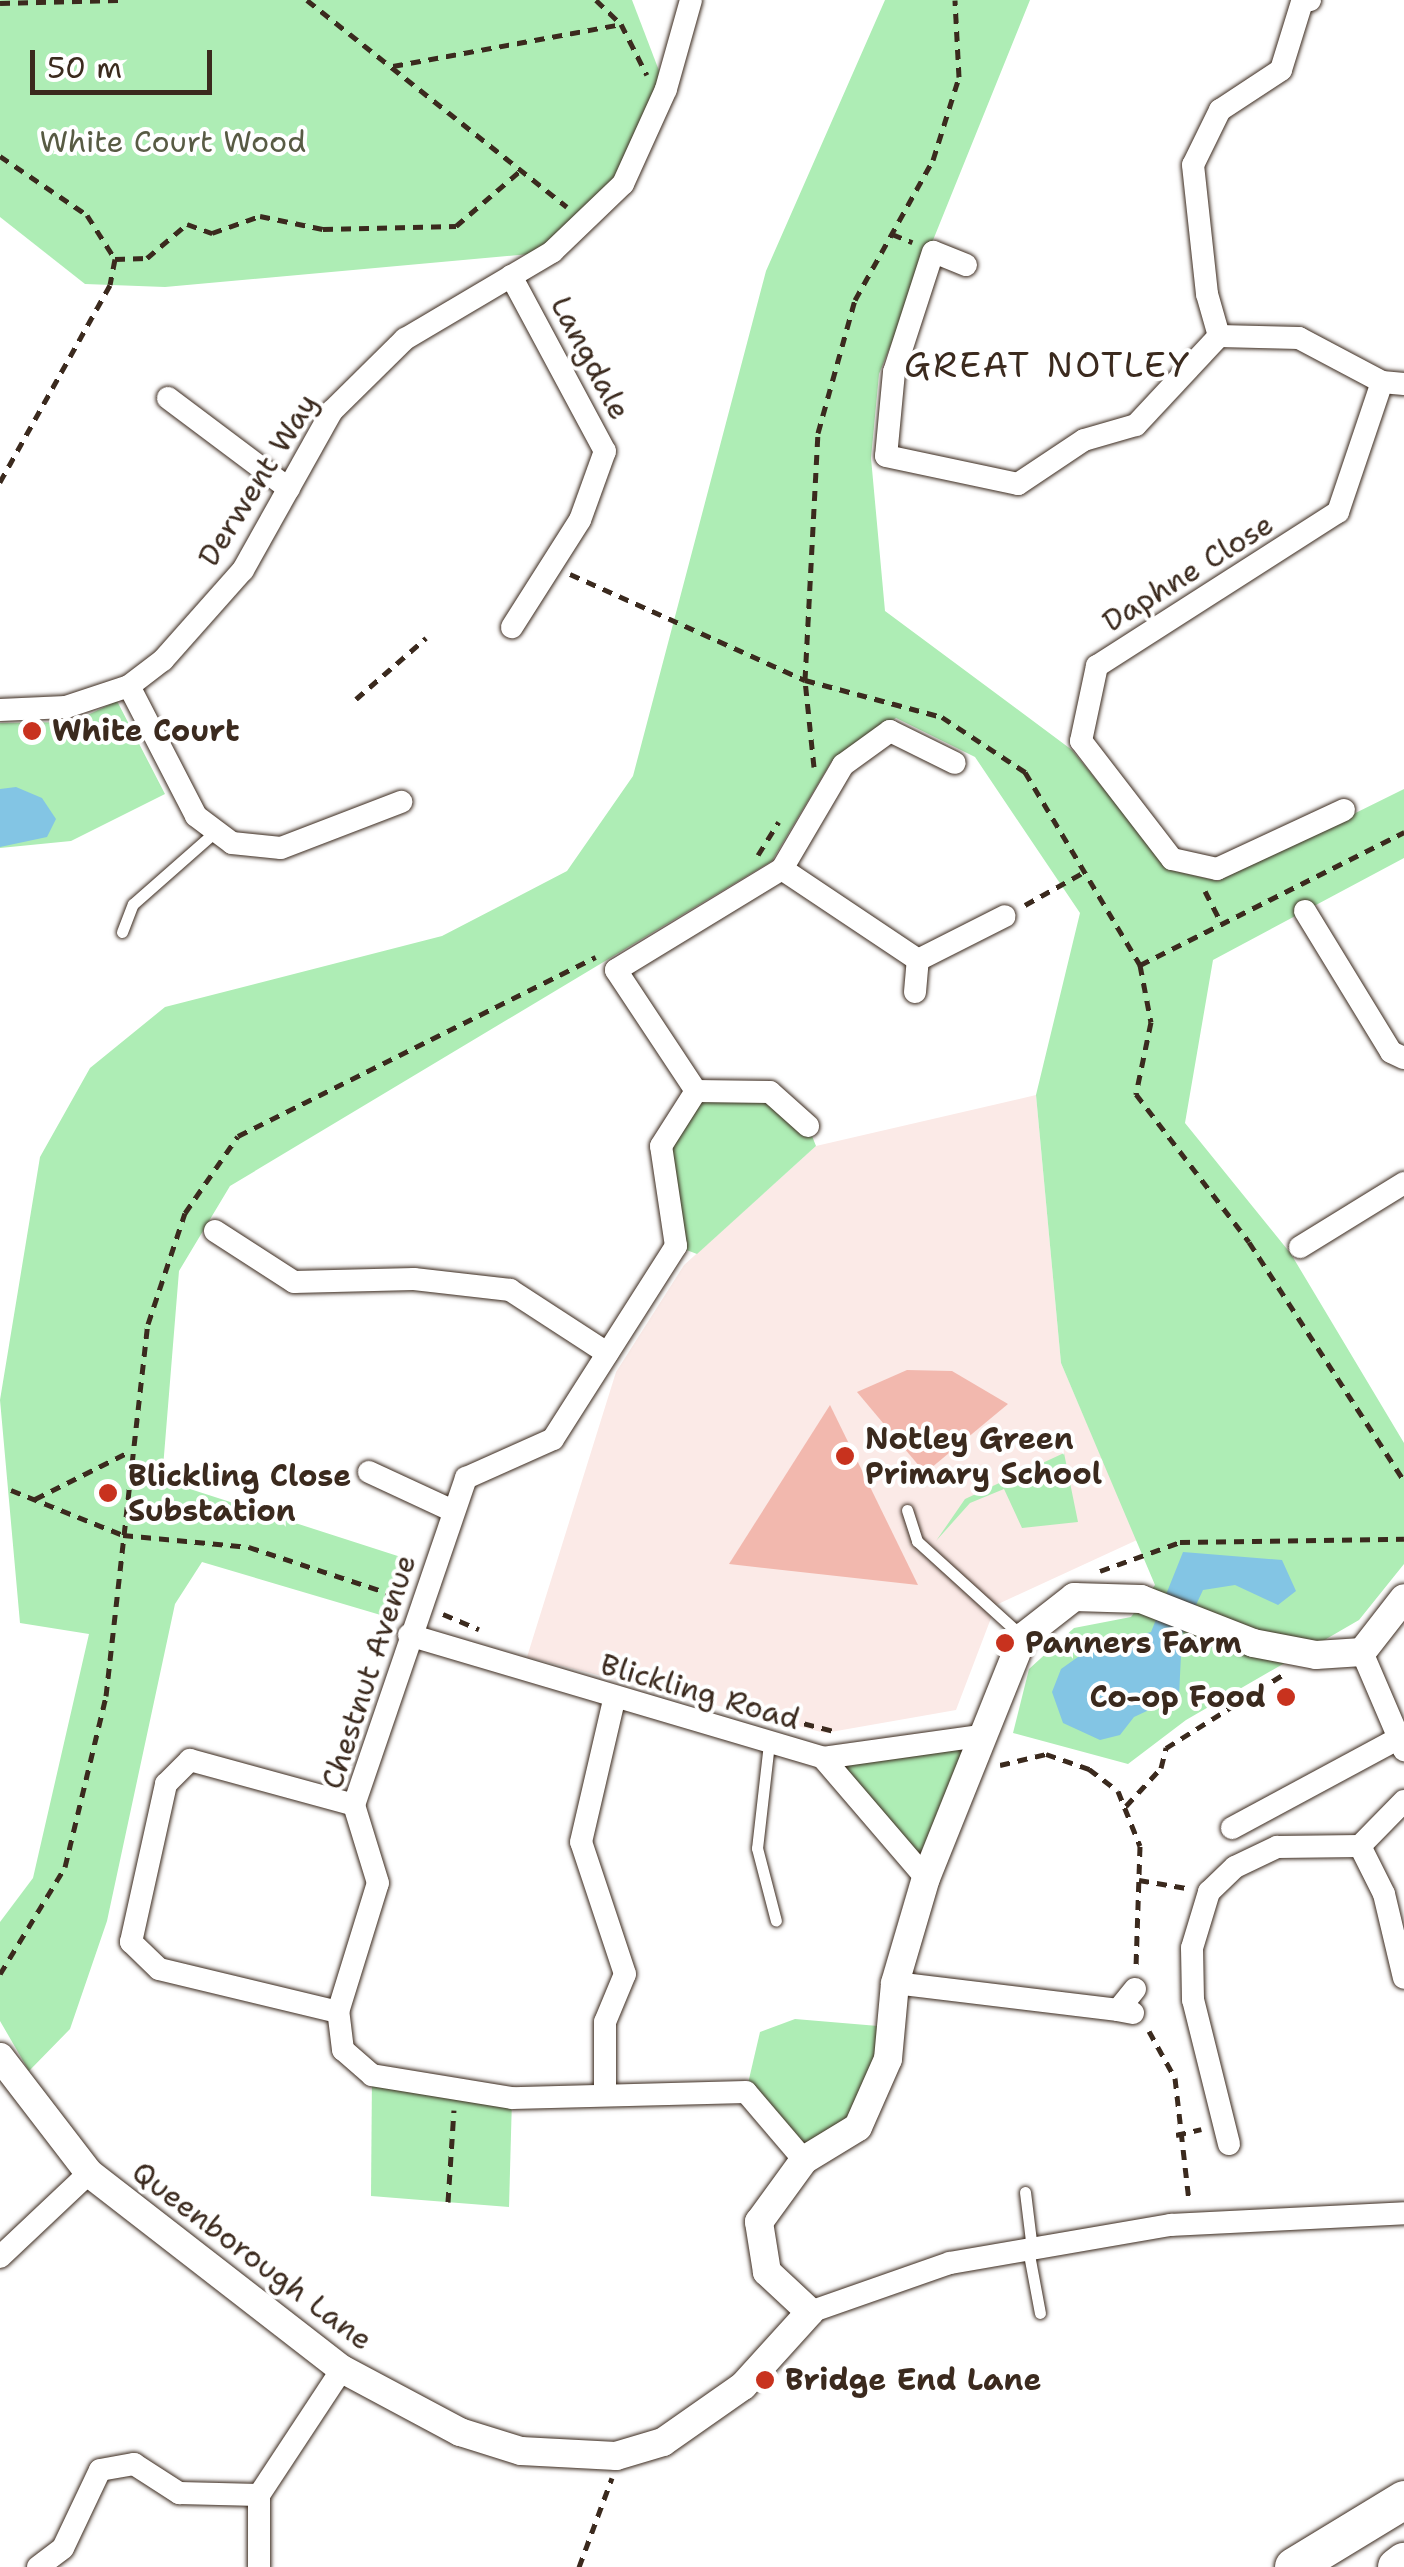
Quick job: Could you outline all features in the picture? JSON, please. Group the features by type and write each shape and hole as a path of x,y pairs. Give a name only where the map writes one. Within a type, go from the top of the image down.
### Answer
{"highway":[{"path":"1294,2567 1404,2500"},
{"path":"1397,2567 1404,2562"}],"street":[{"name":"Derwent Way","path":"0,710 66,707 129,686 164,660 243,570 332,411 405,339 512,276 585,221 623,184 661,102 691,0"},
{"path":"1219,336 1193,166 1220,110 1282,70 1304,1"},
{"path":"966,265 932,252 894,372 886,456 1018,484 1084,440 1136,424 1219,336 1299,338 1393,383"},
{"name":"Langdale","path":"512,276 605,451 580,520 512,628"},
{"name":"Daphne Close","path":"1192,863 1172,859 1081,741 1097,666 1338,512 1393,383"},
{"path":"168,398 289,488"},
{"path":"129,686 196,816 232,843 281,848 401,802"},
{"path":"808,1126 770,1092 696,1091 616,970 782,869 842,764 890,731 955,763"},
{"path":"1192,863 1217,868 1344,810"},
{"path":"782,869 918,960"},
{"path":"1305,911 1391,1052 1404,1058"},
{"path":"918,960 1005,916"},
{"path":"915,992 918,960"},
{"name":"Chestnut Avenue","path":"338,2012 378,1884 354,1805 409,1635 466,1478 553,1439 676,1246 661,1146 696,1091"},
{"path":"1300,1247 1404,1183"},
{"path":"215,1230 294,1282 414,1279 510,1290 608,1353"},
{"path":"369,1472 454,1511"},
{"path":"1404,1598 1362,1652 1320,1655 1211,1626 1141,1599 1074,1597 1022,1637 926,1878 895,1983 888,2059 858,2127 804,2160 759,2222 767,2272 810,2312 950,2263 1030,2249 1193,2224 1404,2212"},
{"name":"Blickling Road","path":"409,1635 614,1700 823,1758 980,1736"},
{"path":"1232,1828 1401,1744 1362,1652"},
{"path":"604,2093 605,2022 625,1974 581,1842 614,1700"},
{"path":"823,1758 926,1878"},
{"path":"354,1805 190,1760 166,1784 131,1942 160,1969 338,2012 343,2050 372,2075 512,2098 746,2092 804,2160"},
{"path":"1229,2144 1193,2000 1192,1948 1209,1892 1235,1867 1277,1847 1360,1846 1404,1801"},
{"path":"1360,1846 1384,1894 1404,1978"},
{"path":"895,1983 1125,2012 1135,1989"},
{"name":"Queenborough Lane","path":"0,2057 90,2173 342,2369 460,2432 522,2451 616,2456 663,2442 708,2413 788,2343 810,2312"},
{"path":"0,2258 90,2173"},
{"path":"259,2567 259,2496 342,2369"},
{"path":"38,2567 63,2548 100,2470 134,2464 179,2493 259,2496"}],"lane":[{"path":"122,932 133,904 216,831"},
{"path":"908,1510 917,1541 1022,1637"},
{"path":"768,1743 758,1848 776,1921"},
{"path":"1025,2192 1040,2314"}],"path":[{"path":"0,4 118,0"},
{"path":"308,0 585,221"},
{"path":"596,0 621,24 661,102"},
{"path":"805,680 818,433 855,300 938,143 959,77 955,0"},
{"path":"391,66 621,24"},
{"path":"0,156 87,215 115,259 110,285 0,482"},
{"path":"115,259 148,258 187,224 212,232 260,216 322,229 456,226 521,170"},
{"path":"551,565 805,680 942,717 1025,772 1140,965 1152,1022 1136,1094 1249,1242 1404,1481"},
{"path":"356,699 426,638"},
{"path":"1140,965 1404,832"},
{"path":"1192,863 1222,924"},
{"path":"1005,916 1084,872"},
{"path":"34,1499 131,1451"},
{"path":"11,1490 123,1536 249,1547 420,1604 484,1632"},
{"path":"1084,1578 1180,1542 1404,1539"},
{"path":"1126,1806 1161,1768 1166,1748 1320,1655"},
{"path":"746,1708 852,1734"},
{"path":"964,1782 1046,1754 1089,1770 1126,1806 1140,1846 1135,1989"},
{"path":"1139,1880 1209,1892"},
{"path":"1125,2012 1175,2078 1176,2135 1193,2224"},
{"path":"448,2202 455,2090"},
{"path":"579,2567 608,2506 616,2456"}],"shaded area":[{"name":"Notley Green Primary School","path":"1036,1095 1061,1363 1137,1540 996,1605 956,1710 825,1733 527,1657 616,1372 684,1265 816,1146"}],"green space":[{"name":"White Court Wood","path":"0,0 632,0 666,89 623,184 552,252 165,287 85,284 0,217"},
{"path":"885,0 1030,0 879,374 871,458 885,611 1072,750 1170,870 1218,881 1404,789 1404,858 1213,960 1185,1123 1291,1254 1404,1443 1404,1564 1359,1620 1186,1720 1128,1764 1013,1733 1029,1669 1074,1628 1131,1617 1155,1585 1061,1363 1036,1095 1080,913 975,757 896,718 831,762 772,861 230,1186 179,1271 162,1480 407,1559 384,1616 202,1562 175,1604 107,1921 70,2029 29,2071 0,2021 0,1922 33,1878 89,1634 20,1623 0,1400 40,1157 90,1068 165,1007 442,936 567,871 633,776 766,271"},
{"path":"117,701 165,794 71,841 0,848 0,723 73,722"},
{"path":"696,1091 770,1092 808,1126 816,1146 697,1254 676,1246 661,1146"},
{"path":"1064,1453 1078,1522 1022,1528 1004,1489 970,1503 936,1541 965,1499"},
{"path":"980,1736 926,1878 823,1758"},
{"path":"795,2019 890,2027 858,2127 804,2160 746,2092 760,2032"},
{"path":"372,2075 512,2098 509,2207 371,2196"}],"water":[{"path":"16,787 42,798 56,819 47,837 0,847 0,789"},
{"path":"1183,1552 1282,1560 1296,1591 1278,1605 1235,1585 1203,1590 1182,1635 1179,1696 1134,1717 1120,1735 1100,1740 1063,1723 1052,1692 1061,1669 1092,1647 1151,1632"}],"building":[{"path":"907,1370 952,1371 1008,1404 925,1473 857,1392"},
{"path":"830,1405 918,1585 729,1564"}],"place":[{"name":"White Court","path":"32,731"},
{"name":"Notley Green Primary School","path":"845,1456"},
{"name":"Blickling Close Substation","path":"108,1493"},
{"name":"Panners Farm","path":"1005,1643"},
{"name":"Co-op Food","path":"1286,1697"},
{"name":"Bridge End Lane","path":"765,2380"}],"district":[{"name":"GREAT NOTLEY","path":"1048,365"}]}
